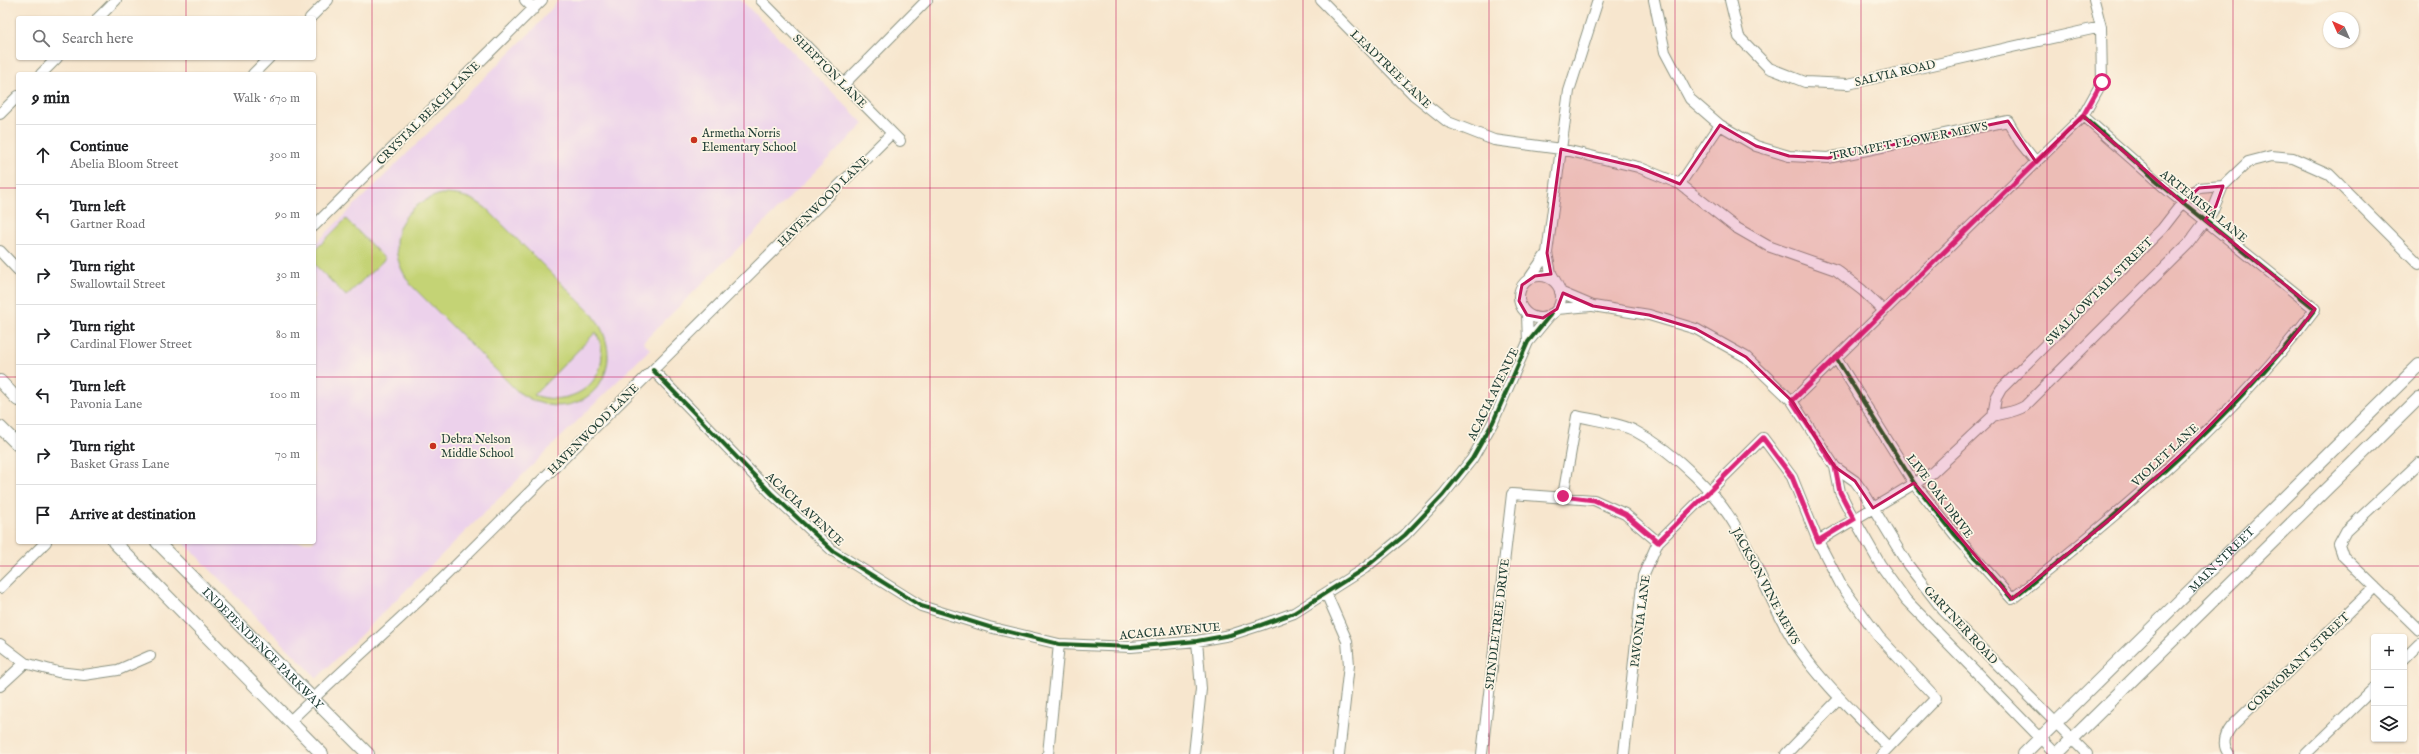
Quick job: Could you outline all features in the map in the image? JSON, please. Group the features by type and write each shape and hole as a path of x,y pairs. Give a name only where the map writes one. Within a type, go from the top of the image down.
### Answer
{"main road":[{"name":"MAIN STREET","path":"2024,754 2419,365"},
{"path":"0,381 16,398"},
{"name":"MAIN STREET","path":"2056,754 2419,398"},
{"path":"0,427 16,443"},
{"path":"116,544 322,754"},
{"name":"INDEPENDENCE PARKWAY","path":"159,544 368,754"}],"street":[{"path":"100,16 116,0"},
{"path":"312,16 328,0"},
{"path":"524,0 534,9"},
{"name":"CRYSTAL BEACH LANE","path":"316,224 542,0"},
{"name":"SHEPTON LANE","path":"761,0 900,141"},
{"path":"844,84 927,0"},
{"name":"LEADTREE LANE","path":"1321,0 1414,95 1448,122 1494,140 1561,149 1638,167 1680,184 1736,228 1768,246 1836,270 1862,290 1884,311"},
{"path":"1528,342 1554,312 1559,288 1551,272 1547,253 1561,149 1570,91 1598,0"},
{"name":"TRUMPET FLOWER MEWS","path":"1654,0 1665,52 1690,99 1720,125 1756,146 1789,156 1828,158 2008,121 2020,142 2036,162"},
{"name":"SALVIA ROAD","path":"1730,0 1739,37 1769,68 1805,82 1848,84 2101,27"},
{"path":"1792,401 2083,116 2102,82 2101,27 2094,0"},
{"path":"43,72 55,60"},
{"path":"255,72 267,60"},
{"path":"0,114 16,98"},
{"name":"ARTEMISIA LANE","path":"2083,116 2183,203 2315,309"},
{"path":"1680,184 1720,125"},
{"name":"HAVENWOOD LANE","path":"290,721 443,578 892,133"},
{"path":"1885,751 1936,698 1879,637 1841,585 1818,541 1932,473 1993,416 2004,412 2015,412 2025,406 2188,244 2216,206 2223,186 2248,162 2271,156 2293,158 2329,174 2419,264"},
{"name":"SWALLOWTAIL STREET","path":"1993,416 1996,398 2001,389 2162,229 2190,193 2199,188 2223,186"},
{"path":"0,251 16,268"},
{"path":"1528,342 1527,315 1519,301 1519,292 1547,253"},
{"path":"1527,280 1544,275 1559,288 1593,306"},
{"path":"1527,315 1543,318 1554,312 1593,306"},
{"name":"GARTNER ROAD","path":"1593,306 1649,315 1696,329 1746,357 1792,401 1835,467 1855,482 1908,565 1943,610 2087,754"},
{"name":"VIOLET LANE","path":"2012,599 2114,516 2187,449 2286,348 2315,309"},
{"name":"ACACIA AVENUE","path":"653,370 771,493 833,551 921,606 989,628 1059,644 1131,647 1197,641 1230,635 1261,625 1294,613 1365,568 1405,535 1443,495 1472,459 1493,422 1528,342"},
{"name":"LIVE OAK DRIVE","path":"1836,358 1914,483 1955,535 2012,599"},
{"name":"JACKSON VINE MEWS","path":"1563,496 1576,416 1634,430 1677,460 1709,491 1741,535 1772,601 1797,647 1885,751"},
{"name":"PAVONIA LANE","path":"1624,754 1643,576 1658,542 1763,438 1792,477 1818,541"},
{"path":"2419,463 2346,532 2339,544 2343,556 2419,630"},
{"name":"GARTNER ROAD","path":"1835,467 1840,492 1854,519 1880,564 1906,600 2056,754"},
{"name":"SPINDLETREE DRIVE","path":"1482,754 1512,494 1563,496"},
{"path":"1563,496 1594,500 1625,514 1658,542"},
{"path":"0,588 44,544"},
{"name":"CORMORANT STREET","path":"2229,754 2226,750 2224,740 2232,726 2375,587"},
{"path":"1326,593 1347,641 1349,665 1339,754"},
{"path":"1194,754 1201,689 1197,641"},
{"path":"0,644 24,662 58,672 84,675 118,670 150,656"},
{"path":"1048,754 1059,644"},
{"path":"2407,656 2419,644"},
{"path":"0,686 24,662"},
{"path":"2306,754 2371,691"},
{"path":"1786,754 1840,698"}],"highlighted area":[{"path":"2083,116 2183,203 2199,188 2223,186 2216,206 2205,220 2315,309 2285,348 2187,449 2114,516 2012,599 1914,483 1873,508 1855,481 1835,467 1792,401 1746,357 1696,329 1649,315 1593,306 1563,293 1557,309 1551,314 1543,318 1527,315 1519,301 1522,285 1535,276 1551,274 1547,253 1561,149 1638,167 1680,184 1720,125 1756,146 1789,156 1828,158 2008,121 2036,162"}],"shaded area":[{"name":"Debra Nelson Middle School","path":"559,0 741,0 864,124 643,342 650,349 317,678 185,544 316,544 316,243 533,30"}],"green space":[{"path":"441,194 454,195 471,199 487,209 593,315 605,337 608,358 604,376 594,391 579,402 560,406 539,403 517,391 411,285 402,271 397,257 396,243 398,230 404,219 413,209 425,200","holes":["596,332 601,348 601,362 597,375 589,385 578,393 565,398 550,398 534,395"]},
{"path":"346,219 385,259 346,296 316,266 316,249"}],"cycle path":[{"path":"1836,358 1914,483 1955,535 2012,599 2093,534 2211,427 2283,349 2315,309 2165,188 2083,116"},
{"path":"653,370 771,493 833,551 921,606 989,627 1059,644 1131,647 1197,641 1230,635 1261,625 1294,613 1365,568 1405,535 1443,495 1472,459 1493,422 1528,342 1551,314"}],"place":[{"name":"Armetha Norris Elementary School","path":"694,140"},
{"name":"Debra Nelson Middle School","path":"433,446"}],"route":[{"path":"1563,496 1594,500 1625,514 1658,542 1763,438 1792,477 1818,541 1854,519 1840,492 1835,467 1792,401 2083,116 2102,82"}]}
